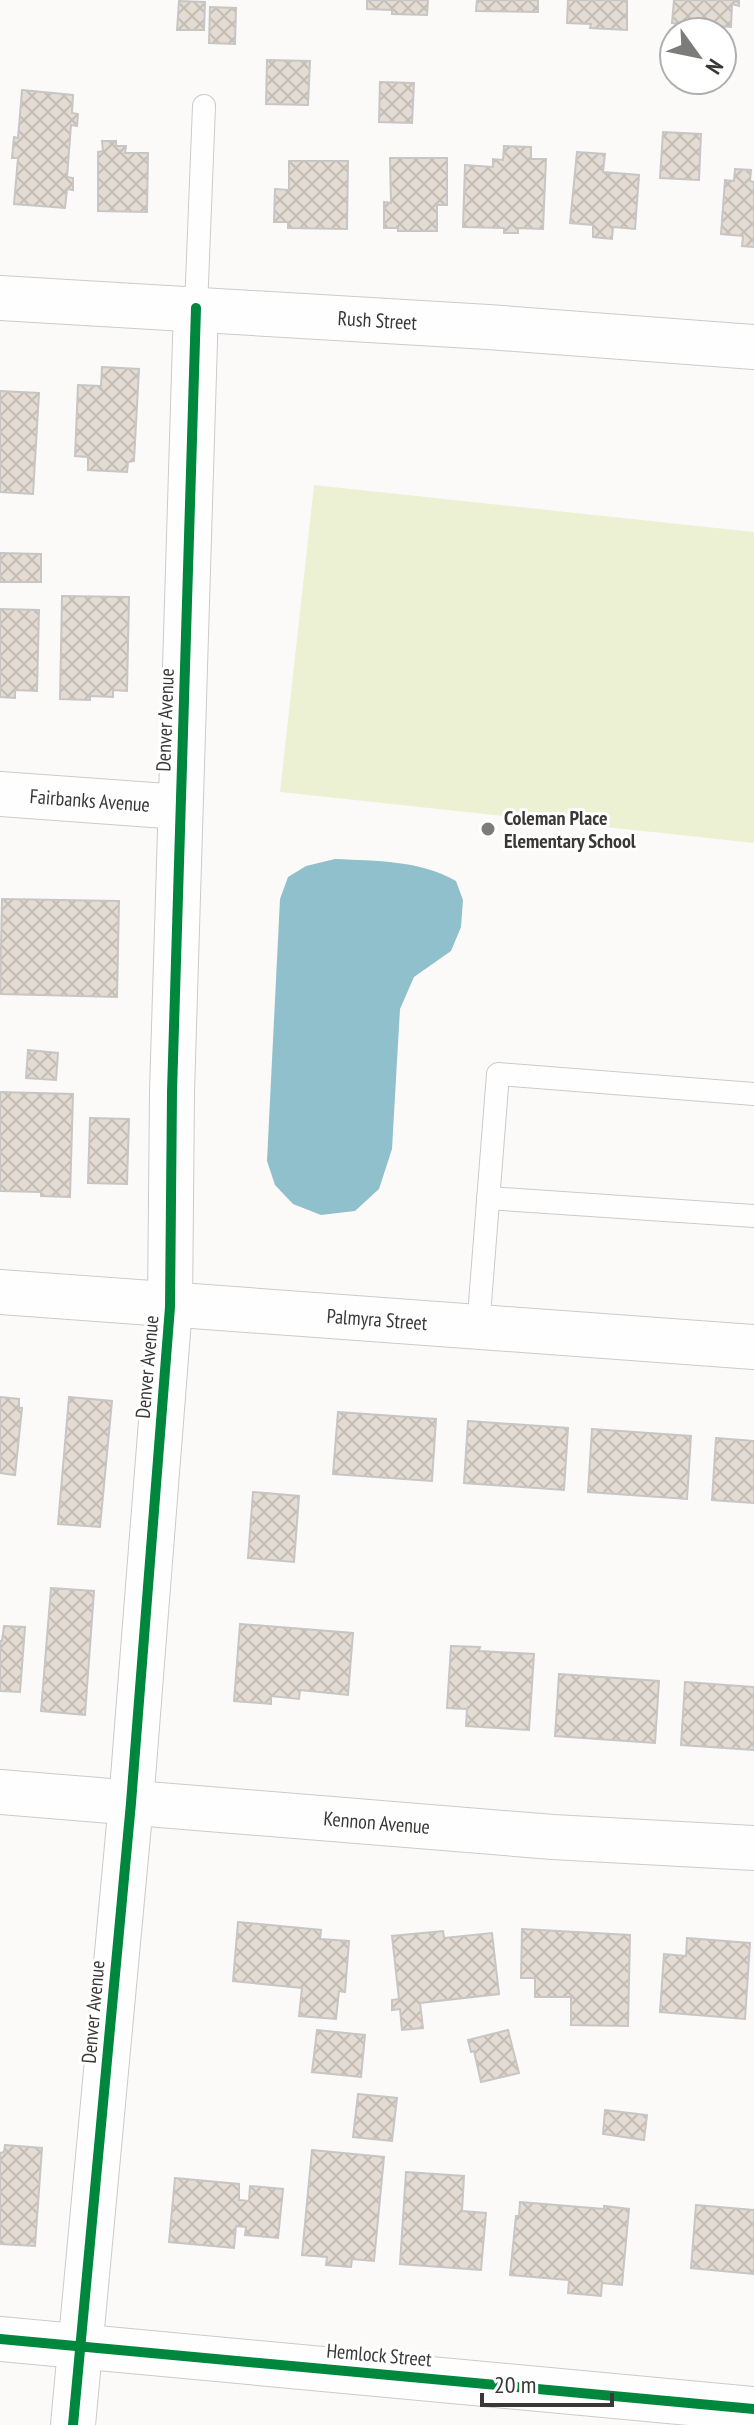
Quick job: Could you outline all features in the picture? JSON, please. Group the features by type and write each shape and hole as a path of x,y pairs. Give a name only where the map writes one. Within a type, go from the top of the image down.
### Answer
{"street":[{"name":"Rush Street","path":"0,298 196,308 754,347"},
{"name":"Denver Avenue","path":"73,2425 131,1803 170,1307 172,1092 196,308"},
{"name":"Fairbanks Avenue","path":"0,794 180,807"},
{"name":"Palmyra Street","path":"0,1292 170,1307 754,1347"},
{"name":"Kennon Avenue","path":"0,1792 553,1837 754,1848"},
{"name":"Hemlock Street","path":"0,2339 754,2409"}],"lane":[{"path":"196,308 204,106"},
{"path":"478,1328 498,1074 754,1094"},
{"path":"488,1198 754,1216"}],"green space":[{"path":"314,485 754,532 754,843 280,792"}],"water":[{"path":"335,859 397,863 427,869 456,881 463,900 461,927 451,951 414,977 400,1009 392,1149 379,1189 355,1211 321,1215 293,1204 275,1185 267,1161 280,899 288,877 306,866"}],"building":[{"path":"367,0 428,0 427,15 392,14 392,10 367,9"},
{"path":"477,0 538,0 538,12 476,11"},
{"path":"568,0 627,0 627,30 567,23"},
{"path":"674,0 739,0 739,6 732,4 731,16 673,16"},
{"path":"179,1 205,2 204,30 177,30"},
{"path":"210,7 236,8 235,44 209,43"},
{"path":"267,60 310,61 308,105 266,104"},
{"path":"380,82 414,83 412,123 379,122"},
{"path":"22,90 73,95 72,113 78,114 77,126 71,125 67,177 73,178 73,190 67,189 65,208 14,204 18,158 12,158 14,137 18,138"},
{"path":"663,132 701,134 699,180 660,178"},
{"path":"102,141 116,141 116,146 126,146 125,153 148,153 147,212 98,211 98,152 103,151"},
{"path":"504,146 531,147 531,159 546,159 543,229 518,228 518,233 504,233 504,228 463,227 465,165 493,167 493,159 503,160"},
{"path":"577,152 605,154 603,172 639,175 635,229 613,227 612,239 593,237 593,225 570,223"},
{"path":"390,158 447,158 447,205 437,205 437,231 384,228 384,202 391,203"},
{"path":"289,161 348,161 347,229 288,228 288,222 274,222 275,189 289,190"},
{"path":"735,169 751,170 750,181 754,182 754,247 742,246 743,236 721,234 725,180 734,181"},
{"path":"102,367 139,369 134,461 128,462 127,472 88,470 88,457 75,456 78,385 101,386"},
{"path":"0,391 39,393 33,494 0,492"},
{"path":"0,553 41,554 41,582 0,582"},
{"path":"62,596 129,597 127,691 113,690 113,697 90,696 90,700 60,699"},
{"path":"0,609 39,610 37,691 15,690 15,698 0,697"},
{"path":"2,899 119,901 117,997 0,994"},
{"path":"28,1050 58,1053 56,1080 26,1078"},
{"path":"0,1092 73,1094 70,1197 41,1196 41,1192 0,1191"},
{"path":"90,1118 129,1119 127,1184 88,1183"},
{"path":"0,1397 19,1399 19,1408 22,1408 15,1475 0,1473"},
{"path":"69,1397 112,1401 100,1527 58,1524"},
{"path":"338,1412 436,1419 432,1481 333,1474"},
{"path":"468,1421 568,1428 564,1490 464,1483"},
{"path":"592,1429 691,1436 687,1499 588,1492"},
{"path":"716,1438 754,1441 754,1503 712,1500"},
{"path":"253,1492 299,1496 294,1562 248,1558"},
{"path":"51,1588 94,1591 85,1715 41,1711"},
{"path":"240,1624 353,1633 348,1695 300,1690 299,1699 271,1696 271,1704 234,1701"},
{"path":"4,1626 25,1627 20,1692 0,1691 0,1641"},
{"path":"451,1646 534,1654 529,1730 466,1726 467,1709 447,1708"},
{"path":"559,1674 659,1681 655,1743 555,1736"},
{"path":"685,1682 754,1687 754,1750 681,1745"},
{"path":"238,1922 321,1930 320,1939 349,1941 345,1992 339,1991 336,2019 299,2016 302,1988 233,1981"},
{"path":"522,1929 630,1935 628,2026 571,2025 571,1997 535,1997 535,1978 521,1978"},
{"path":"443,1931 444,1938 492,1933 499,1994 420,2003 423,2028 402,2030 400,2009 392,2010 392,2000 399,1999 392,1936"},
{"path":"687,1938 750,1943 745,2019 660,2012 664,1954 686,1956"},
{"path":"317,2030 365,2035 361,2077 312,2072"},
{"path":"508,2030 519,2073 481,2082 474,2051 471,2052 468,2040"},
{"path":"358,2094 397,2098 392,2141 353,2137"},
{"path":"605,2110 647,2115 644,2140 603,2134"},
{"path":"5,2145 42,2148 35,2246 0,2244 0,2153 4,2152"},
{"path":"312,2150 384,2157 374,2261 352,2259 351,2267 326,2265 327,2257 302,2255"},
{"path":"406,2172 464,2176 462,2211 486,2213 481,2270 400,2264"},
{"path":"175,2178 239,2184 239,2200 249,2201 250,2186 283,2189 278,2238 245,2235 246,2227 236,2226 234,2248 169,2242"},
{"path":"520,2202 629,2209 622,2285 602,2283 601,2296 568,2293 569,2280 510,2275"},
{"path":"696,2205 754,2210 754,2274 691,2268"}],"cycle path":[{"path":"73,2425 131,1803 170,1307 172,1092 196,308"},
{"path":"0,2339 754,2409"}],"place":[{"name":"Coleman Place Elementary School","path":"488,829"}]}
